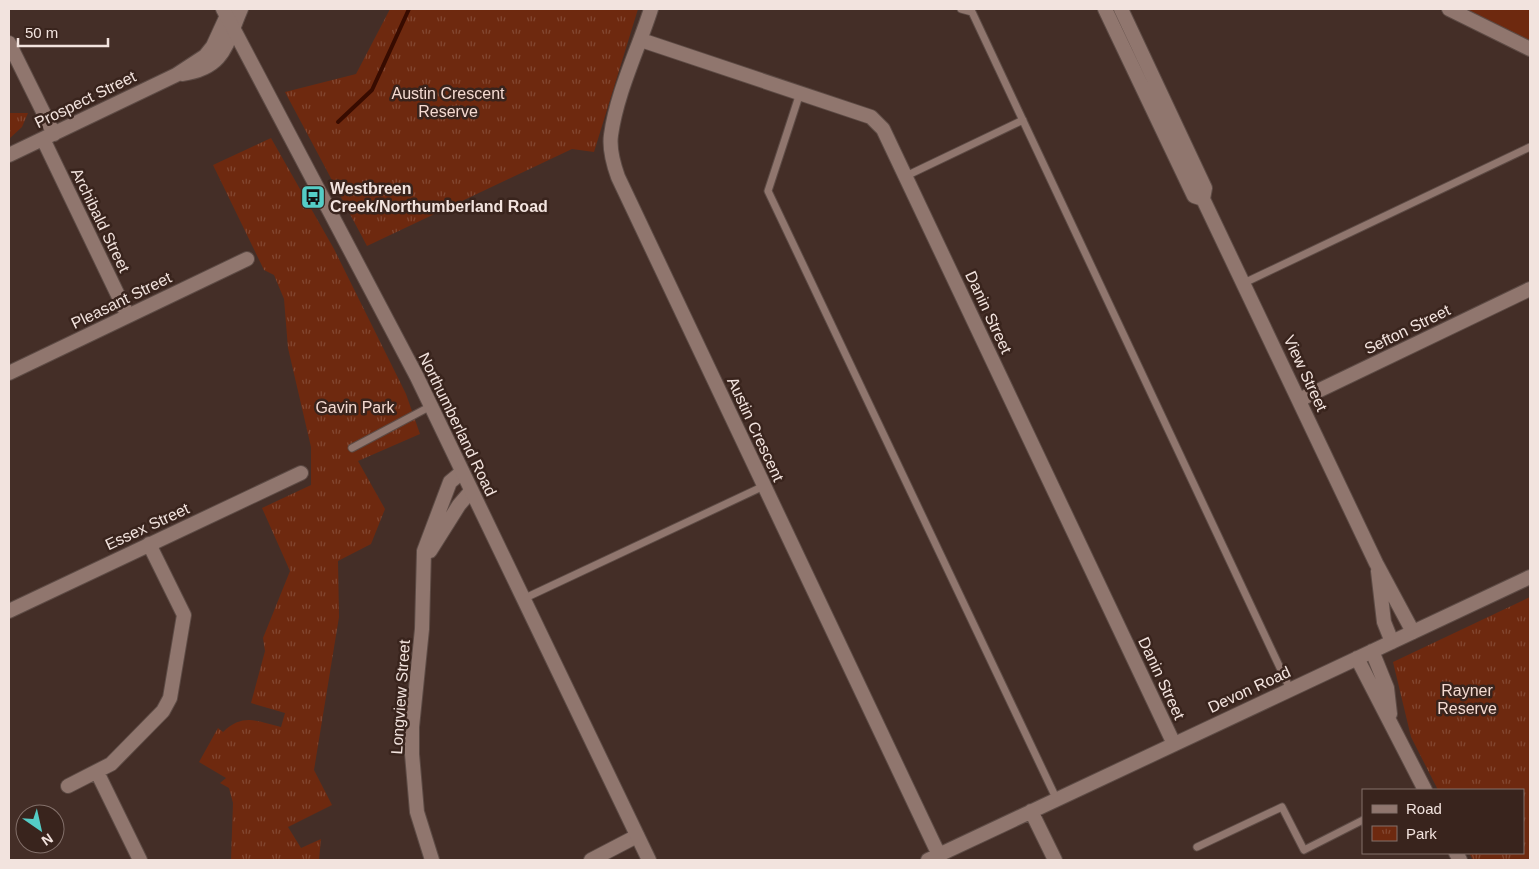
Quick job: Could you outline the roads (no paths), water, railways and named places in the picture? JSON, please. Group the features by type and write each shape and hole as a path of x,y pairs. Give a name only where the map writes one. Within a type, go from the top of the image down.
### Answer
{"street":[{"name":"Prospect Street","path":"176,75 192,73 212,64 226,49 241,9"},
{"name":"Austin Crescent","path":"651,9 616,112 611,136 614,164 934,858"},
{"name":"View Street","path":"1105,9 1194,196 1203,199"},
{"name":"View Street","path":"1121,9 1205,188 1203,199 1376,563 1414,632"},
{"path":"1449,9 1530,49"},
{"name":"Prospect Street","path":"9,155 176,75 205,56 213,46 227,11"},
{"name":"Northumberland Road","path":"227,11 234,31 431,406 649,860"},
{"name":"Danin Street","path":"641,40 871,117 884,129 1174,744"},
{"name":"Archibald Street","path":"9,43 48,137 128,316"},
{"name":"Pleasant Street","path":"9,373 248,259"},
{"name":"Sefton Street","path":"1299,400 1530,289"},
{"name":"Longview Street","path":"432,860 417,812 412,754 425,564 424,551 450,482 462,472"},
{"name":"Essex Street","path":"9,611 301,473"},
{"name":"Longview Street","path":"425,564 435,542 459,505 471,491"},
{"path":"68,786 111,764 153,721 170,698 184,616 149,544"},
{"name":"View Street","path":"1376,563 1384,622 1392,642"},
{"name":"Devon Road","path":"934,858 1530,576"},
{"path":"1372,651 1387,688 1390,719"},
{"path":"1358,658 1425,789"},
{"path":"97,772 140,860"},
{"path":"1031,811 1055,860"},
{"path":"591,860 637,836"}],"lane":[{"path":"961,9 972,12 1290,689"},
{"path":"800,93 768,191 1057,800"},
{"path":"906,176 1023,120"},
{"path":"1244,284 1530,147"},
{"path":"352,448 431,406"},
{"path":"523,600 764,486"},
{"path":"1197,847 1282,806 1304,850 1362,821"}],"waterway":[{"path":"338,122 372,90 409,9"}],"place":[{"name":"Westbreen Creek/Northumberland Road","path":"313,197"}],"park label":[{"name":"Austin Crescent Reserve","path":"448,102"},
{"name":"Gavin Park","path":"355,407"},
{"name":"Rayner Reserve","path":"1467,699"}]}
